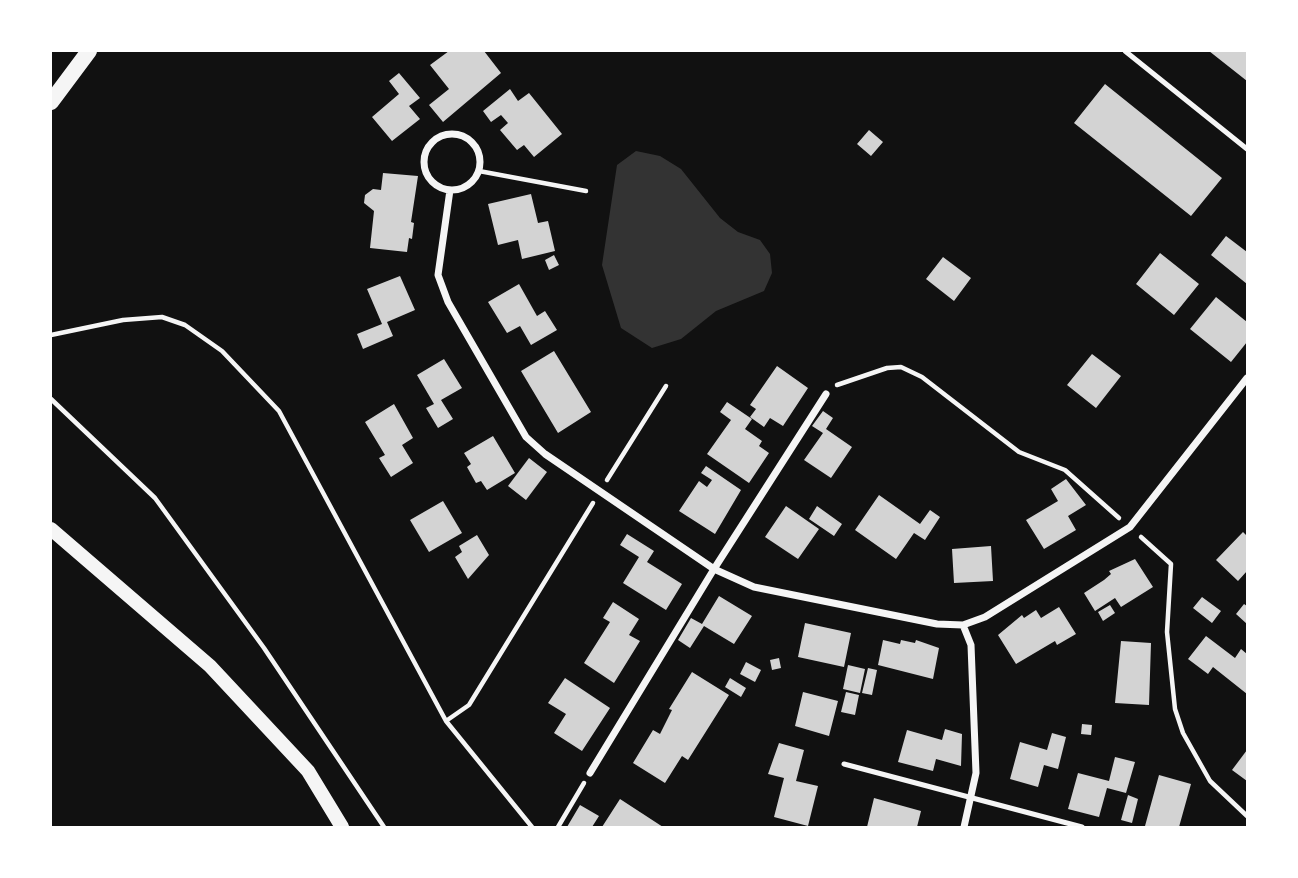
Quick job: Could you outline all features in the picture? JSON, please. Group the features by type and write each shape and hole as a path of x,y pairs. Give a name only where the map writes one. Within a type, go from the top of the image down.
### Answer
{"main road":[{"path":"51,102 89,51"},
{"path":"51,529 210,666 308,771 342,827"}],"street":[{"path":"449,133 467,138 479,152 479,171 468,186 450,190 433,183 424,167 427,149 440,136 449,133"},
{"path":"450,190 438,275 448,302 526,437 545,454 714,569 754,587 937,624 963,625 985,617 1130,527 1247,378"},
{"path":"590,773 714,569 826,394"},
{"path":"963,625 971,645 976,774 964,827"}],"lane":[{"path":"1125,51 1247,149"},
{"path":"844,764 1083,827"}],"path":[{"path":"479,171 586,191"},
{"path":"51,335 123,320 162,317 186,325 222,351 279,411 446,721 532,827"},
{"path":"826,394 836,386 887,368 901,367 922,377 1019,452 1065,470 1171,564 1167,632 1175,709 1183,733 1210,781 1247,816"},
{"path":"446,721 469,705 666,386"},
{"path":"51,399 155,498 264,648 384,827"},
{"path":"558,827 590,773"}],"shaded area":[{"path":"636,151 660,156 681,169 720,218 738,232 760,240 770,254 772,273 764,291 716,311 681,339 652,348 621,328 602,265 617,165"}],"building":[{"path":"449,51 484,51 501,73 443,122 429,105 449,89 430,65"},
{"path":"1209,51 1247,51 1247,81"},
{"path":"399,73 420,98 409,106 420,119 392,141 372,117 399,94 389,81"},
{"path":"1105,84 1222,178 1191,216 1074,123"},
{"path":"510,89 518,101 529,93 562,134 534,157 524,145 517,150 500,130 508,123 501,115 491,122 483,111"},
{"path":"869,130 883,142 871,156 857,144"},
{"path":"383,173 418,176 411,222 414,223 412,239 409,238 407,252 370,248 374,211 364,203 365,195 373,189 381,190"},
{"path":"531,194 538,223 548,221 555,251 522,259 518,240 498,245 488,204"},
{"path":"1226,236 1247,252 1247,284 1211,255"},
{"path":"1160,253 1199,284 1174,315 1136,284"},
{"path":"554,255 559,265 549,270 545,260"},
{"path":"943,257 971,278 954,301 926,279"},
{"path":"400,276 415,310 387,322 393,336 363,349 357,334 382,324 367,289"},
{"path":"519,284 537,316 545,311 557,330 531,345 520,326 507,333 488,302"},
{"path":"1216,297 1247,322 1247,342 1231,362 1190,329"},
{"path":"554,351 591,412 558,433 521,371"},
{"path":"1092,354 1121,376 1096,408 1067,385"},
{"path":"444,359 462,388 441,400 453,419 438,428 426,408 434,404 417,375"},
{"path":"777,366 808,388 783,426 770,418 764,427 750,417 756,409 750,405"},
{"path":"727,402 752,419 745,429 762,441 759,446 769,453 749,483 707,454 731,420 720,412"},
{"path":"394,404 413,438 402,445 413,463 391,477 379,458 385,455 365,422"},
{"path":"823,411 833,418 826,429 852,447 831,478 804,460 823,433 812,426"},
{"path":"493,436 515,473 487,490 481,481 476,483 467,467 471,464 464,453"},
{"path":"529,458 547,472 526,500 508,486"},
{"path":"706,466 741,490 715,534 679,511 699,481 707,487 712,480 701,473"},
{"path":"1066,479 1086,505 1068,516 1076,530 1044,549 1026,520 1058,501 1051,489"},
{"path":"879,495 920,524 930,510 940,517 925,540 914,533 896,559 855,530"},
{"path":"443,501 462,533 429,552 410,520"},
{"path":"786,506 819,529 798,559 765,537"},
{"path":"817,506 842,524 834,536 809,519"},
{"path":"1243,532 1247,536 1247,571 1238,581 1216,560"},
{"path":"627,534 654,551 647,562 682,584 666,610 623,583 639,557 620,545"},
{"path":"477,535 489,555 468,579 455,557 462,552 459,546"},
{"path":"991,546 993,581 954,583 952,549"},
{"path":"1135,559 1153,587 1121,607 1115,598 1095,611 1084,593 1111,574 1109,571"},
{"path":"719,596 752,616 734,644 704,626 690,648 678,640 691,618 702,624"},
{"path":"1202,597 1221,611 1212,623 1193,608"},
{"path":"613,602 639,619 629,635 640,641 614,683 584,663 610,622 603,618"},
{"path":"1244,604 1247,606 1247,624 1236,614"},
{"path":"1110,605 1115,613 1103,621 1098,612"},
{"path":"1059,607 1076,634 1057,645 1055,641 1016,664 998,635 1022,615 1024,618 1036,610 1041,618"},
{"path":"805,623 851,633 844,667 798,657"},
{"path":"1206,636 1235,658 1241,649 1247,654 1247,694 1213,667 1208,674 1188,659"},
{"path":"883,640 900,644 901,640 915,643 916,640 939,648 933,679 878,665"},
{"path":"1121,641 1151,643 1149,705 1115,703"},
{"path":"779,658 781,668 772,670 770,660"},
{"path":"746,662 761,670 755,682 740,674"},
{"path":"848,665 865,669 860,693 843,689"},
{"path":"868,668 877,670 872,695 862,693"},
{"path":"692,672 729,695 688,760 682,756 665,783 633,763 653,730 660,734 672,710 669,709"},
{"path":"565,678 610,708 582,751 554,733 566,714 548,703"},
{"path":"730,678 746,688 741,697 725,687"},
{"path":"803,692 838,701 829,736 795,726"},
{"path":"846,692 859,695 855,715 841,712"},
{"path":"1082,724 1092,725 1091,735 1081,734"},
{"path":"945,729 962,734 961,766 936,759 933,771 898,762 907,730 942,740"},
{"path":"1052,733 1066,737 1058,769 1044,765 1038,787 1010,779 1020,742 1047,750"},
{"path":"779,743 804,750 796,781 818,786 808,826 774,817 784,778 768,774"},
{"path":"1247,750 1247,781 1232,770"},
{"path":"1115,757 1135,762 1126,793 1107,788 1099,817 1068,809 1078,773 1109,781"},
{"path":"1159,775 1191,784 1179,827 1145,826"},
{"path":"1128,795 1138,799 1132,823 1121,820"},
{"path":"874,798 921,811 917,827 867,827"},
{"path":"620,799 663,827 602,827"},
{"path":"580,805 599,816 592,827 567,827"}]}
